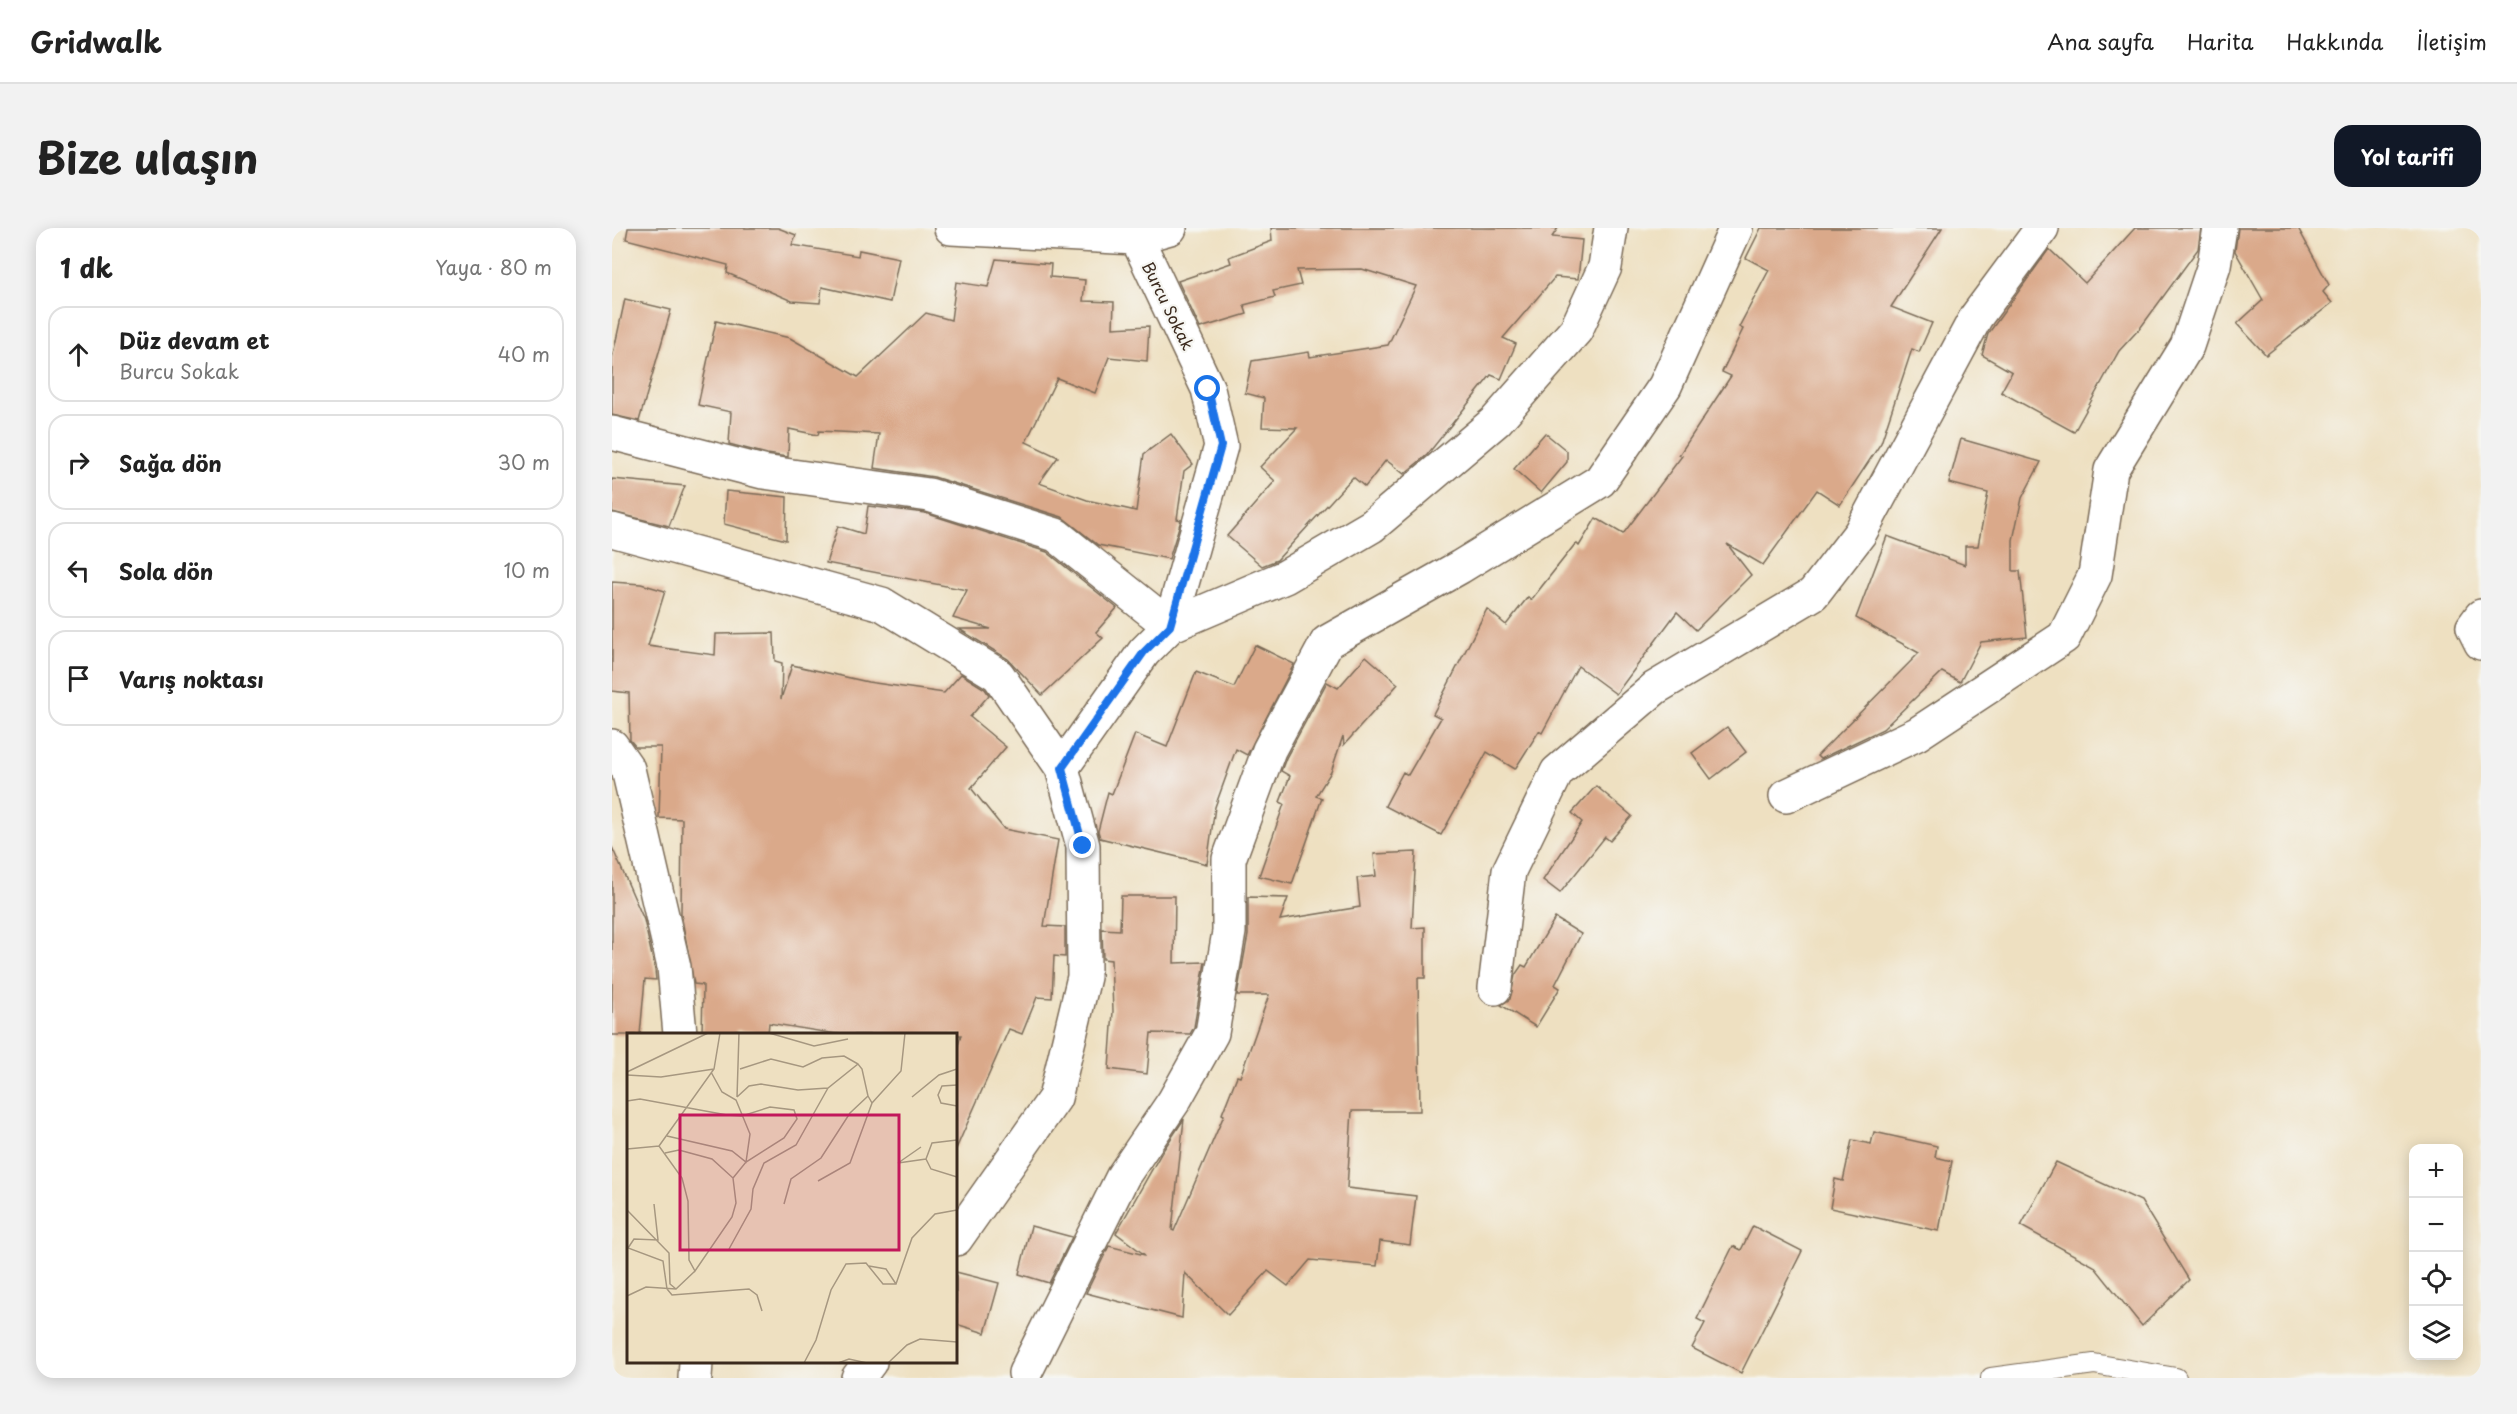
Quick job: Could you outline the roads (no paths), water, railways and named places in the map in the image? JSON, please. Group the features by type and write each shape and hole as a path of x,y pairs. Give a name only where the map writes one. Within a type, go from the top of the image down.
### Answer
{"street":[{"path":"951,228 1133,233 1170,228"},
{"path":"1062,768 1144,652 1170,626 1285,577 1372,526 1496,421 1576,330 1605,267 1611,228"},
{"path":"1025,1373 1122,1176 1174,1101 1212,1033 1229,932 1229,859 1269,750 1327,642 1460,567 1600,481 1665,386 1736,228"},
{"path":"1496,988 1509,871 1557,772 1655,688 1813,594 1860,533 1976,317 2042,228"},
{"path":"1786,796 1917,734 2064,637 2095,575 2111,470 2187,346 2214,265 2220,228"},
{"name":"Burcu Sokak","path":"1133,233 1208,389 1221,446 1170,626"},
{"path":"612,433 763,472 929,495 1056,535 1170,626"},
{"path":"612,530 882,604 998,675 1062,768 1083,846 1084,977 1055,1098 957,1238"},
{"path":"2481,616 2473,627 2481,643"},
{"path":"612,746 628,769 674,967 680,1033"},
{"path":"695,1378 696,1363"},
{"path":"858,1378 869,1363"}],"lane":[{"path":"1991,1378 2094,1364 2176,1378"}]}
